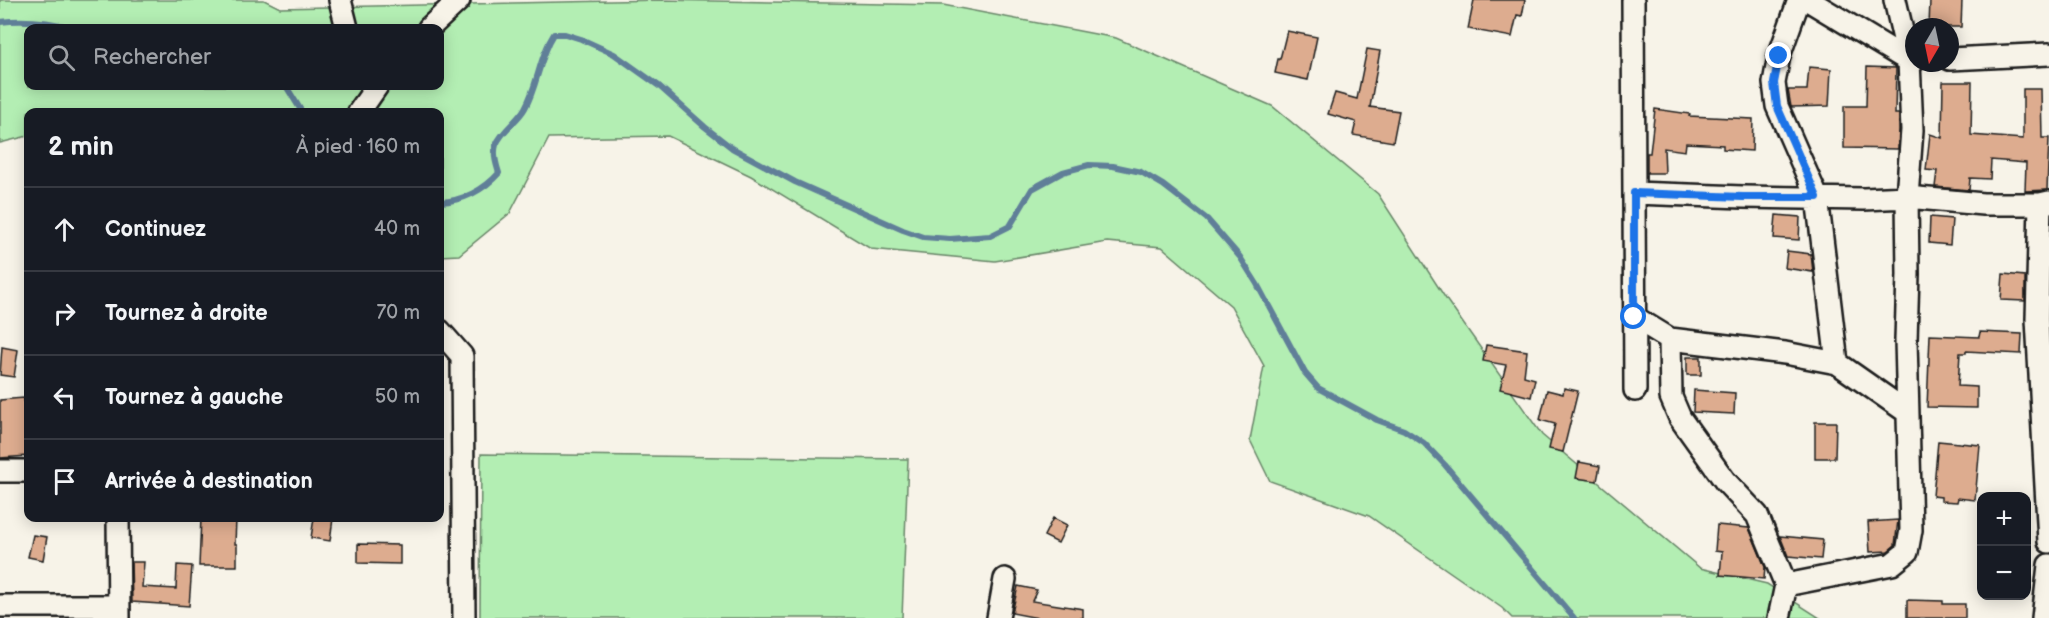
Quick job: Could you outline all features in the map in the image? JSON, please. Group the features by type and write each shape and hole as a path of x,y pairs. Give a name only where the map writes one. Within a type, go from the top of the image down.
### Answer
{"street":[{"path":"340,0 346,24"},
{"path":"433,24 459,0"},
{"path":"1633,0 1635,390"},
{"path":"1798,0 1779,56 1774,83 1777,106 1817,197 1837,363"},
{"path":"1808,0 1905,57"},
{"path":"1895,0 1905,36"},
{"path":"1959,59 2049,54"},
{"path":"1786,585 1892,564 1907,552 1911,530 1905,340 1912,72"},
{"path":"362,101 373,90"},
{"path":"1634,193 1864,199 1908,197 1983,204 2045,203 2037,319 2049,542"},
{"path":"1634,317 1670,339 1785,353 1837,363 1907,412"},
{"path":"444,336 462,356 464,618"},
{"path":"1670,339 1671,397 1680,418 1725,481 1757,514 1786,585 1779,618"},
{"path":"0,471 24,471"},
{"path":"0,606 119,612 118,522"},
{"path":"2043,618 2049,565"},
{"path":"998,618 1005,579"}],"green space":[{"path":"0,0 264,0 280,8 661,0 943,5 1116,38 1272,106 1378,194 1448,302 1542,435 1700,568 1767,584 1820,618 1512,618 1502,608 1369,516 1270,481 1250,440 1264,366 1231,306 1162,247 1107,242 995,261 871,249 751,176 668,136 549,138 510,213 459,255 444,256 444,108 24,108 24,137 0,143"},
{"path":"481,454 908,459 902,618 480,618"}],"building":[{"path":"1474,0 1525,0 1522,16 1517,15 1512,37 1468,29"},
{"path":"1930,0 1962,0 1961,27 1959,27 1959,18 1929,18"},
{"path":"1287,31 1317,37 1308,80 1275,73"},
{"path":"1367,49 1380,51 1370,107 1399,111 1393,142 1353,135 1356,122 1328,114 1335,93 1357,99"},
{"path":"1809,67 1831,69 1829,106 1791,107 1788,90 1807,90"},
{"path":"1867,67 1896,68 1895,114 1899,114 1898,149 1844,148 1844,106 1866,106"},
{"path":"1943,82 1972,82 1971,135 2023,139 2023,89 2041,89 2042,138 2049,138 2047,190 2025,191 2026,163 1991,160 1990,179 1970,178 1969,190 1935,187 1937,171 1926,170 1930,134 1942,138"},
{"path":"1655,109 1690,114 1689,116 1753,119 1752,151 1723,149 1723,145 1686,143 1685,151 1664,148 1665,173 1647,173 1647,153 1650,153"},
{"path":"1776,215 1800,217 1799,240 1774,238"},
{"path":"1930,217 1952,219 1950,245 1929,243"},
{"path":"1787,251 1811,254 1813,272 1785,268"},
{"path":"2003,274 2025,276 2025,301 2001,300"},
{"path":"1980,332 2022,334 2021,354 1966,351 1966,353 1960,353 1958,386 1977,387 1977,408 1927,407 1930,335 1979,337"},
{"path":"1486,345 1527,351 1524,376 1535,379 1531,397 1500,389 1506,365 1483,361"},
{"path":"2,347 18,350 14,377 0,375"},
{"path":"1687,357 1701,357 1701,375 1687,375"},
{"path":"1564,388 1578,391 1563,452 1549,449 1555,424 1540,420 1547,390 1563,394"},
{"path":"1694,390 1735,393 1734,414 1693,412"},
{"path":"24,398 24,456 0,458 0,400"},
{"path":"1815,422 1836,422 1835,458 1815,458"},
{"path":"1938,441 1980,445 1975,500 1958,498 1957,502 1941,501 1941,497 1933,496"},
{"path":"1579,462 1600,466 1597,481 1576,478"},
{"path":"1053,518 1067,525 1058,543 1044,536"},
{"path":"1898,520 1895,545 1888,551 1870,552 1868,522"},
{"path":"201,522 236,522 237,566 199,566"},
{"path":"313,522 332,522 330,541 311,538"},
{"path":"1717,525 1749,528 1765,567 1764,579 1720,575 1722,552 1715,551"},
{"path":"33,535 47,537 43,560 28,557"},
{"path":"1780,536 1823,540 1821,559 1788,556"},
{"path":"358,544 400,545 400,564 358,563"},
{"path":"131,562 144,562 142,587 176,589 177,565 192,566 189,606 132,602"},
{"path":"1018,586 1037,590 1032,601 1083,609 1083,618 1038,618 1012,613"},
{"path":"1907,600 1965,604 1965,618 1907,618"}],"waterway":[{"path":"0,22 36,21 54,24"},
{"path":"444,202 472,194 487,185 499,173 495,155 496,145 525,108 545,52 554,34 565,34 581,39 614,54 659,86 732,148 795,182 923,237 950,239 990,236 1010,226 1032,189 1063,172 1089,165 1113,166 1141,172 1163,185 1207,219 1240,257 1305,373 1318,388 1377,420 1404,430 1424,443 1574,618"},
{"path":"288,90 300,108"}],"route":[{"path":"1634,317 1634,193 1817,197 1777,106 1774,83 1779,56"}]}
